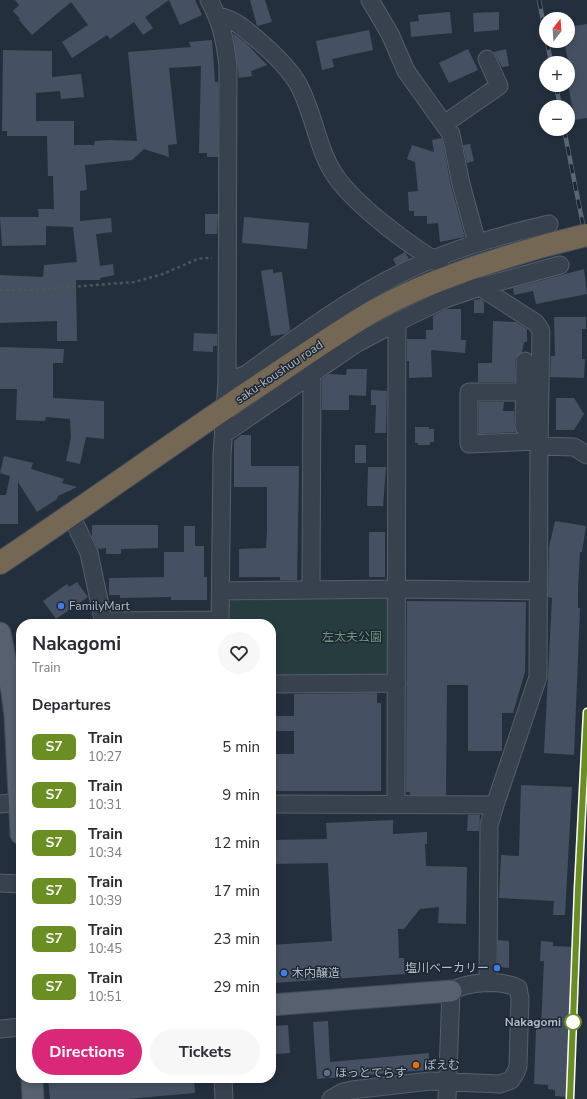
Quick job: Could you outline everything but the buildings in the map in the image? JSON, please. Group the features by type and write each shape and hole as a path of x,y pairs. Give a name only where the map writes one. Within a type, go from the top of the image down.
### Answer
{"highway":[{"path":"547,245 587,235"},
{"name":"saku-koushuu road","path":"0,563 340,331 377,309 457,272 547,245 587,240"}],"main road":[{"path":"0,633 16,708"},
{"path":"14,803 16,760"},
{"path":"276,1005 451,991"},
{"path":"32,1083 33,1099"}],"street":[{"path":"209,0 218,16 224,37 228,66 227,381 224,434 220,619"},
{"path":"370,0 390,34 406,71 451,134 461,184 477,243"},
{"path":"218,16 228,18 241,25 281,62 297,83 328,165 340,181 389,228 437,262"},
{"path":"444,124 499,86 487,59"},
{"path":"227,381 245,375 346,304 477,243 549,224"},
{"path":"224,434 312,372 357,343 397,322 476,285 560,265"},
{"path":"476,285 539,327 541,331 533,392 524,427"},
{"path":"396,804 397,322"},
{"path":"488,983 489,825 538,677 539,444 533,392 525,361"},
{"path":"311,590 312,372"},
{"path":"533,392 469,392 469,444 539,444 574,447 587,455"},
{"path":"71,515 89,553 103,619"},
{"path":"221,591 397,589 539,591"},
{"path":"276,684 397,683"},
{"path":"276,804 495,805"},
{"path":"0,883 16,884"},
{"path":"330,1099 352,1090 430,1081 448,1082 500,1084 511,1080 516,1072 520,993 518,988 488,983 461,986 451,991 448,1082 447,1099"},
{"path":"0,1029 16,1027"},
{"path":"223,1083 224,1099"}],"path":[{"path":"0,290 33,290 96,284 112,285 134,282 163,274 203,258 227,259"}],"green space":[{"name":"左太夫公園","path":"385,597 392,603 392,674 387,678 276,679 276,619 228,619 228,606 233,598"}],"railway":[{"path":"539,0 541,12"},
{"path":"548,48 550,56"},
{"path":"557,92 559,100"},
{"path":"565,136 587,245"},
{"path":"570,1099 578,889 587,712"}],"train":[{"name":"S7","path":"570,1099 578,889 587,712"}],"place":[{"name":"FamilyMart","path":"61,606"},
{"name":"塩川ベーカリー","path":"497,968"},
{"name":"木内醸造","path":"284,973"},
{"name":"Nakagomi","path":"573,1022"},
{"name":"ぽえむ","path":"416,1065"},
{"name":"ほっとてらす","path":"327,1073"}]}
